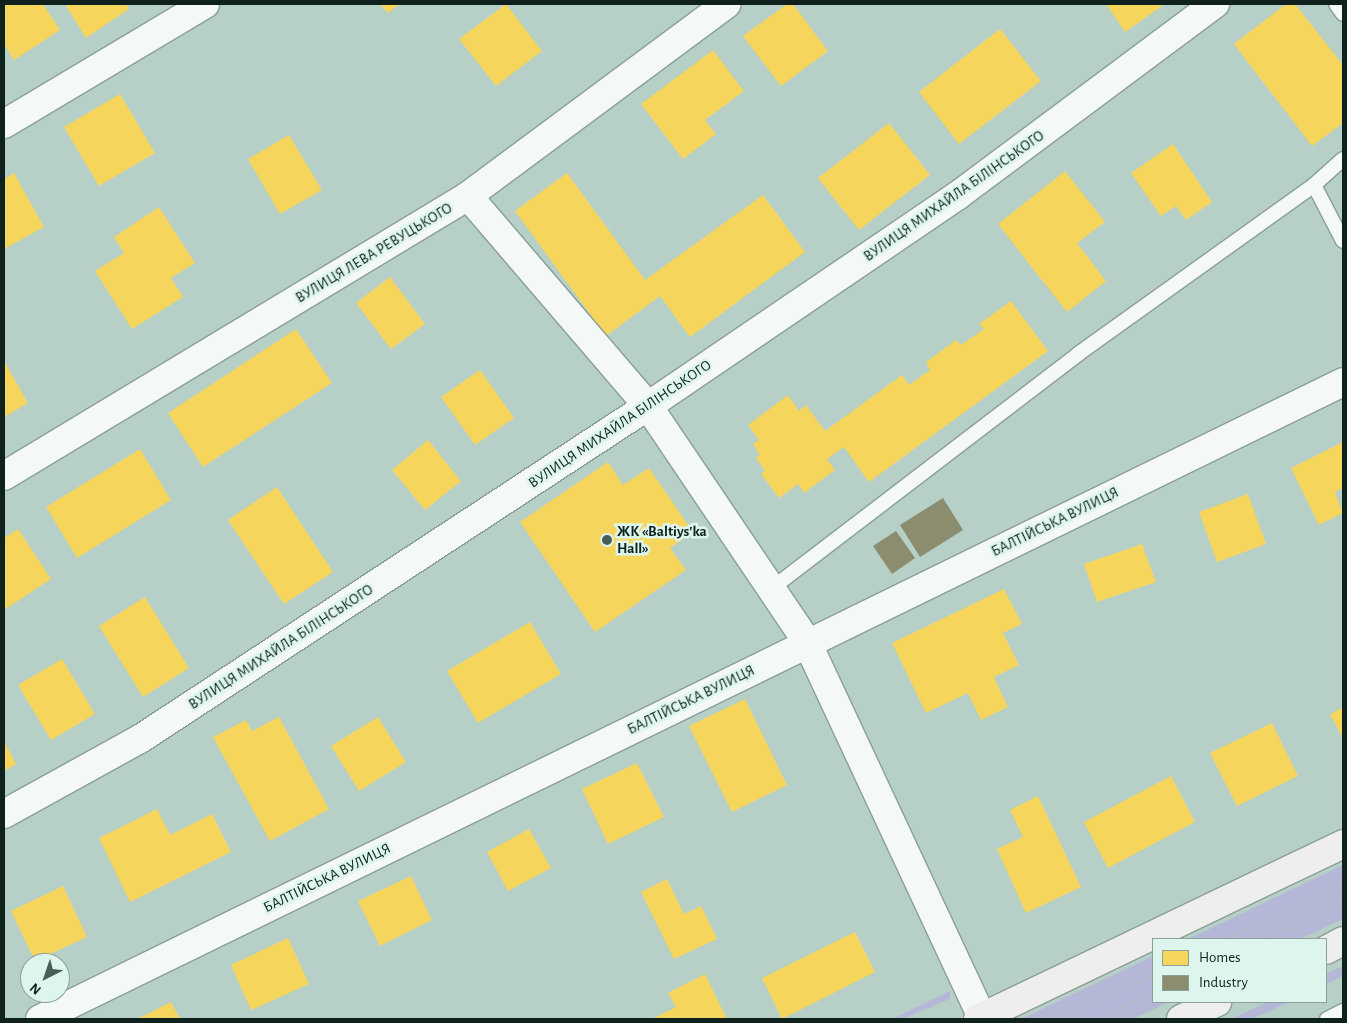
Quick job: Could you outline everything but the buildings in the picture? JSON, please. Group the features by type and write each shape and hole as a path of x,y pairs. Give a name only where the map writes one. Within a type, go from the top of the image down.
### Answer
{"main road":[{"path":"980,1018 1343,844"},
{"path":"1327,950 1343,942"},
{"path":"1181,1019 1215,1003"}],"street":[{"path":"4,124 205,4"},
{"name":"ВУЛИЦЯ ЛЕВА РЕВУЦЬКОГО","path":"4,476 468,196 727,4"},
{"name":"ВУЛИЦЯ МИХАЙЛА БІЛІНСЬКОГО","path":"4,814 140,739 648,406 957,196 1215,4"},
{"path":"468,196 648,406 806,642 980,1018"},
{"name":"БАЛТІЙСЬКА ВУЛИЦЯ","path":"40,1019 806,642 1343,382"}],"lane":[{"path":"1336,4 1343,14"},
{"path":"771,589 1078,354 1314,185 1343,159"},
{"path":"1314,185 1343,241"},
{"path":"1327,1019 1343,1011"}],"shaded area":[{"path":"1343,865 1343,919 1302,938 1190,938"},
{"path":"1152,956 1152,1003 1167,1003 1133,1019 1021,1019"},
{"path":"1343,966 1343,976 1327,984 1327,974"},
{"path":"950,991 950,999 902,1019 892,1019"},
{"path":"1266,1003 1287,1003 1252,1019 1231,1019"}],"tram line":[{"path":"1228,938 1343,883"},
{"path":"1267,938 1343,901"},
{"path":"1059,1019 1152,974"},
{"path":"1098,1019 1152,993"}],"place":[{"name":"ЖК «Baltiysʹka Hall»","path":"607,540"}]}
